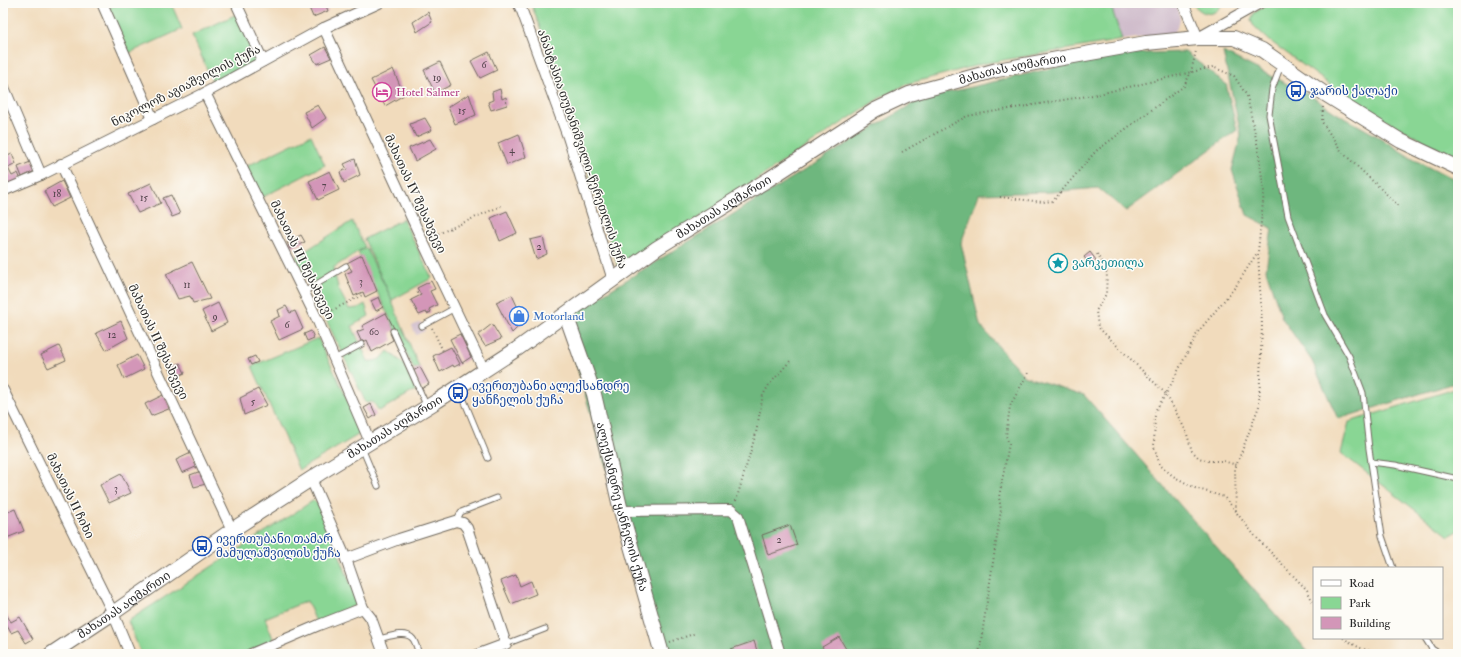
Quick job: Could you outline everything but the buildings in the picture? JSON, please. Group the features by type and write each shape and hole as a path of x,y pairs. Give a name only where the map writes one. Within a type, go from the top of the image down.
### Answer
{"main road":[{"name":"მახათას აღმართი","path":"52,654 232,530 366,444 459,387 566,315 657,248 769,179 875,110 909,94 997,70 1146,42 1198,38 1234,38 1262,50 1325,94 1401,140 1458,168"},
{"name":"ალექსანდრე ყანჩელის ქუჩა","path":"566,315 594,394 622,511 661,650"}],"street":[{"path":"102,3 153,119"},
{"path":"236,3 263,61"},
{"name":"ნიკოლოზ აგიაშვილის ქუჩა","path":"3,191 153,119 324,28 377,3"},
{"name":"ანასტასია თუმანიშვილი-წერეთლის ქუჩა","path":"518,3 568,137 613,280"},
{"path":"1184,3 1198,38 1260,3"},
{"name":"მახათას IV შესახვევი","path":"324,28 484,370"},
{"path":"3,84 41,174"},
{"name":"მახათას III შესახვევი","path":"205,92 304,296 317,319 334,359 366,444"},
{"name":"მახათას II შესახვევი","path":"61,164 232,530"},
{"name":"მახათას II ჩიხი","path":"3,390 113,613 130,654"},
{"path":"311,479 346,559 363,608 371,618 384,654"},
{"path":"622,511 731,510 738,516 780,654"},
{"path":"346,559 399,539 456,521 463,523 467,528 506,644 478,654"},
{"path":"254,653 363,608"}],"lane":[{"path":"1282,63 1272,89 1269,115 1288,216 1325,316 1349,356 1363,393 1382,536 1393,567"},
{"path":"304,296 346,266"},
{"path":"422,326 455,308"},
{"path":"392,331 427,407"},
{"path":"334,359 362,344"},
{"path":"459,387 488,458"},
{"path":"366,444 378,486"},
{"path":"1371,462 1395,465 1458,478"},
{"path":"456,521 461,512 497,498"},
{"path":"506,644 545,629"},
{"path":"379,639 408,635 412,638 419,654"},
{"path":"1426,639 1432,649 1440,654"}],"path":[{"path":"1000,198 1043,202 1053,201 1096,150 1184,86 1191,72 1198,38"},
{"path":"902,152 968,116 1099,94 1213,67 1234,76 1247,96 1258,148 1264,192 1258,252 1262,325 1259,406 1235,469 1236,512"},
{"path":"1325,94 1322,122 1342,152 1400,207"},
{"path":"422,240 501,206"},
{"path":"1258,252 1236,286 1198,332 1166,394 1155,411 1154,448 1160,465 1173,476 1194,488 1224,498 1255,536 1307,590 1313,602"},
{"path":"1097,254 1107,273 1106,294 1096,311 1098,327 1166,394 1186,431 1192,451 1199,458 1209,461 1223,461 1237,464"},
{"path":"317,319 364,294"},
{"path":"429,322 443,351"},
{"path":"731,510 738,497 756,433 763,395 769,385 790,361"},
{"path":"979,654 1001,510 999,497 1009,444 1006,436 1010,406 1028,374"},
{"path":"661,650 696,633"},
{"path":"1344,639 1360,648 1382,654"}],"shaded area":[{"path":"1110,3 1176,3 1180,18 1179,24 1174,33 1164,37 1145,37 1122,40"},
{"path":"421,322 425,331 416,335 412,326"}],"green space":[{"path":"120,3 171,3 182,29 127,54 108,8"},
{"path":"531,3 1110,3 1122,40 986,63 907,84 878,99 619,271 571,113"},
{"path":"1192,3 1223,3 1216,11 1208,14 1200,11"},
{"path":"1270,3 1458,3 1458,159 1362,108 1270,41 1253,25 1251,20 1254,13"},
{"path":"237,14 258,61 214,85 192,35"},
{"path":"1185,52 1226,84 1237,130 1126,211 1098,188 1051,192 979,194 961,243 980,325 1024,376 1084,395 1310,654 661,654 563,319 920,99 1113,54"},
{"path":"1223,52 1311,96 1336,113 1379,137 1411,158 1458,180 1458,382 1338,419 1312,361 1282,318 1266,270 1272,228 1247,215 1232,170 1241,135"},
{"path":"311,135 325,165 259,199 243,168"},
{"path":"403,219 432,278 392,300 364,239"},
{"path":"352,221 365,247 333,268 339,290 349,309 358,308 365,304 369,316 352,326 368,361 380,359 388,351 403,363 416,390 379,411 373,402 366,403 296,257"},
{"path":"366,248 388,292 419,367 414,369 358,252"},
{"path":"318,338 363,432 299,470 252,366"},
{"path":"1458,388 1458,531 1449,536 1341,453 1349,422"},
{"path":"314,500 322,509 358,604 317,624 307,601 265,618 274,641 241,654 141,654 128,621"}],"place":[{"name":"ჯარის ქალაქი","path":"1296,91"},
{"name":"Hotel Salmer","path":"382,92"},
{"name":"ვარკეთილა","path":"1058,263"},
{"name":"Motorland","path":"519,316"},
{"name":"ივერთუბანი ალექსანდრე ყანჩელის ქუჩა","path":"458,393"},
{"name":"ივერთუბანი თამარ მამულაშვილის ქუჩა","path":"202,546"}]}
